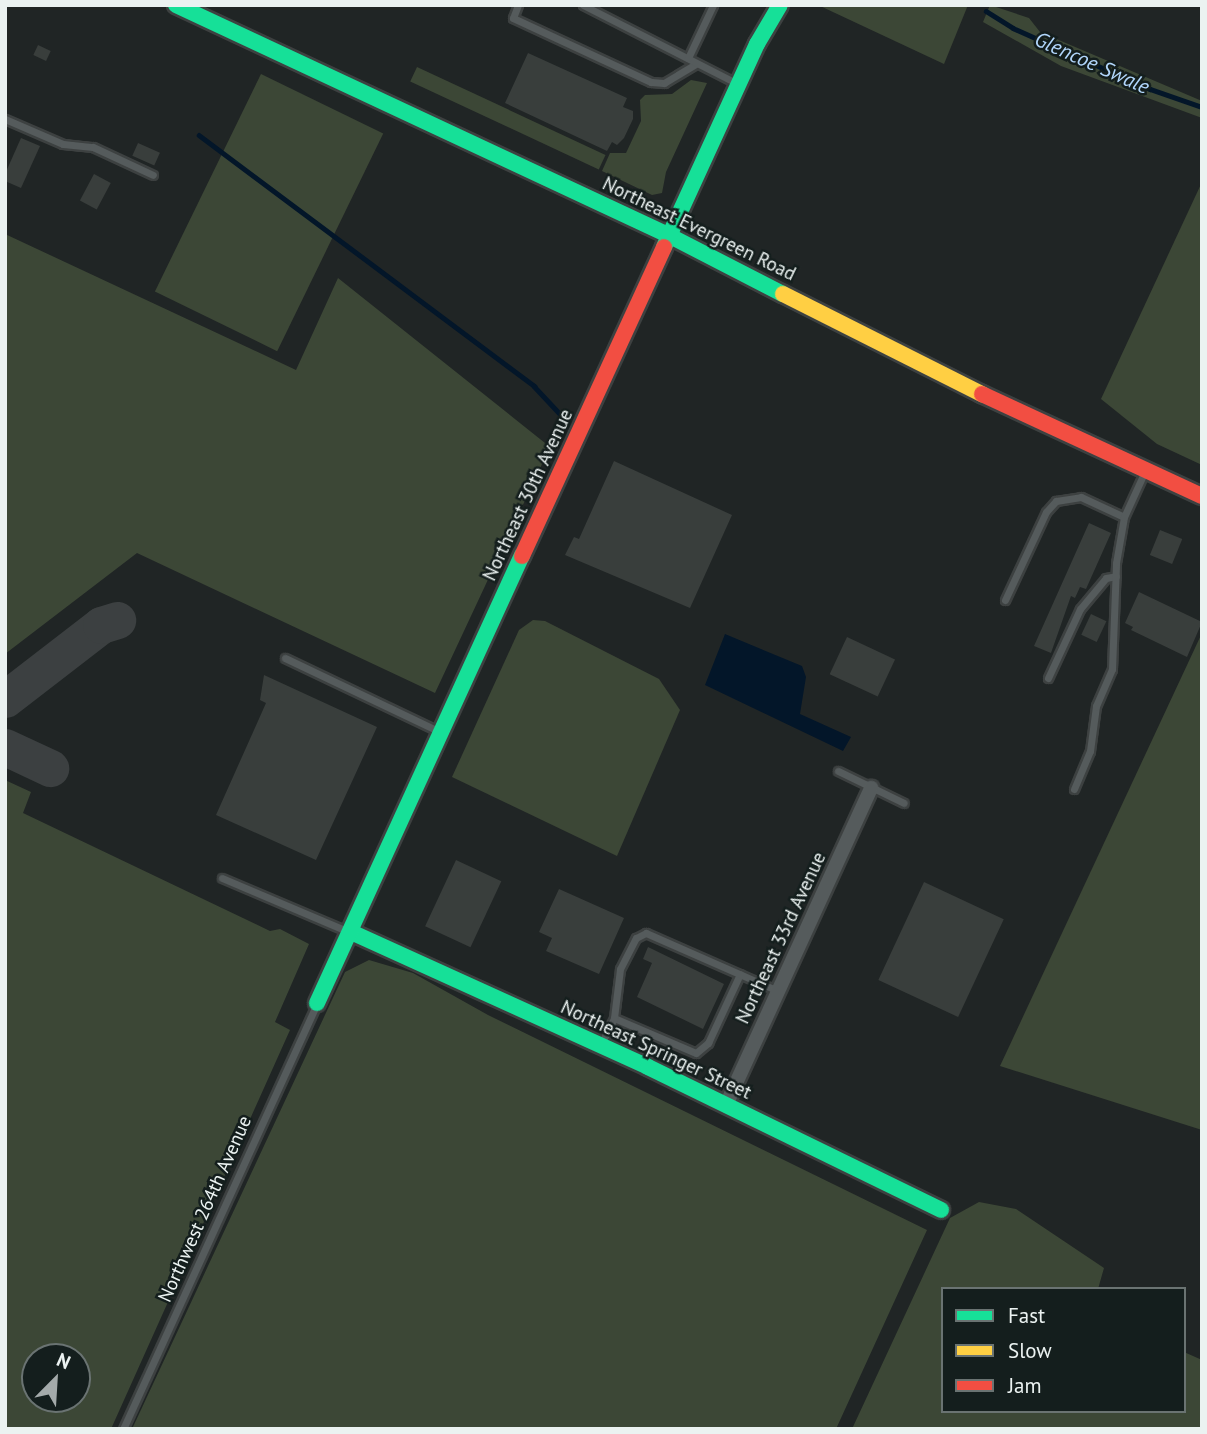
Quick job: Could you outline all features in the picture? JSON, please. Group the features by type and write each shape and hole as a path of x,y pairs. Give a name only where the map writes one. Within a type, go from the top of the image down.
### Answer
{"street":[{"name":"Northeast Evergreen Road","path":"176,5 670,236 943,376 1202,496"},
{"name":"Northeast 30th Avenue","path":"317,1003 739,85 780,5"},
{"name":"Northeast 33rd Avenue","path":"726,1105 871,788"},
{"name":"Northeast Springer Street","path":"351,932 726,1105 941,1210"}],"lane":[{"path":"518,5 513,18 651,82 664,83 696,64"},
{"path":"583,5 739,85"},
{"path":"688,58 713,5"},
{"path":"5,119 63,144 93,147 153,175"},
{"path":"1074,789 1090,751 1096,706 1112,669 1116,576 1124,517 1146,470"},
{"path":"1005,600 1046,512 1056,501 1081,497 1124,517"},
{"path":"1048,678 1080,609 1106,578 1116,576"},
{"path":"285,658 442,732"},
{"path":"838,771 904,803"},
{"path":"222,878 325,925 351,932"},
{"path":"599,1048 614,1018 615,980 636,938 646,933 778,991"},
{"path":"614,1018 696,1053 708,1043 740,975"},
{"name":"Northwest 264th Avenue","path":"123,1429 317,1003"}],"green space":[{"path":"818,5 968,5 944,64"},
{"path":"990,5 1029,18 1040,32 1202,101 1202,118 1061,66 983,22"},
{"path":"417,67 606,155 599,169 410,82"},
{"path":"261,74 383,134 277,351 155,292"},
{"path":"691,80 707,83 666,172 662,193 652,195 602,171 610,153 626,153 641,121 640,100 645,95 672,94"},
{"path":"1202,182 1202,465 1157,444 1101,399"},
{"path":"5,234 296,370 338,278 550,447 435,693 137,553 5,654"},
{"path":"533,620 545,621 659,679 680,710 617,856 452,777 519,630"},
{"path":"1202,633 1202,1130 1000,1066"},
{"path":"5,780 31,792 23,813 270,931 280,929 309,944 275,1022 290,1030 111,1429 5,1429"},
{"path":"369,960 413,973 488,1015 927,1230 836,1429 132,1429 345,972"},
{"path":"979,1202 1016,1209 1104,1268 1099,1287 941,1287 941,1413 1186,1413 1186,1353 1202,1360 1202,1429 852,1429 950,1218"}],"water":[{"path":"725,634 802,666 806,677 800,714 851,737 843,751 705,685"}],"building":[{"path":"38,45 51,51 46,61 33,55"},
{"path":"528,53 627,98 623,107 633,111 633,119 624,138 617,145 612,142 607,151 505,103"},
{"path":"21,138 40,146 21,188 5,181 5,174"},
{"path":"138,143 160,153 154,166 132,156"},
{"path":"94,174 111,183 97,209 80,200"},
{"path":"614,461 732,515 690,608 565,555 574,537 579,539"},
{"path":"1089,523 1111,533 1086,589 1080,587 1075,598 1071,596 1051,653 1034,646"},
{"path":"1160,530 1182,539 1172,564 1150,555"},
{"path":"1139,592 1202,622 1187,657 1131,630 1133,627 1125,623"},
{"path":"1091,614 1106,621 1097,642 1081,635"},
{"path":"847,637 895,659 878,697 830,674"},
{"path":"264,675 377,727 316,860 216,815 266,703 260,700"},
{"path":"456,860 501,881 470,947 425,926"},
{"path":"924,882 1004,919 958,1017 878,980"},
{"path":"559,889 624,918 599,974 546,951 552,938 539,932"},
{"path":"648,947 724,984 703,1029 637,997 652,963 643,959"}],"waterway":[{"name":"Glencoe Swale","path":"986,11 1013,28 1150,89 1202,107"},
{"path":"199,135 534,386 562,416"}],"taxiway":[{"path":"5,699 101,625 117,620"},
{"path":"5,747 50,768"}],"traffic: fast":[{"path":"176,5 670,236 783,294"},
{"path":"664,247 757,44 780,5"},
{"path":"317,1003 522,556"},
{"path":"351,932 648,1067 941,1210"}],"traffic: slow":[{"path":"783,294 982,394"}],"traffic: jam":[{"path":"522,556 664,247"},
{"path":"982,394 1202,496"}]}
